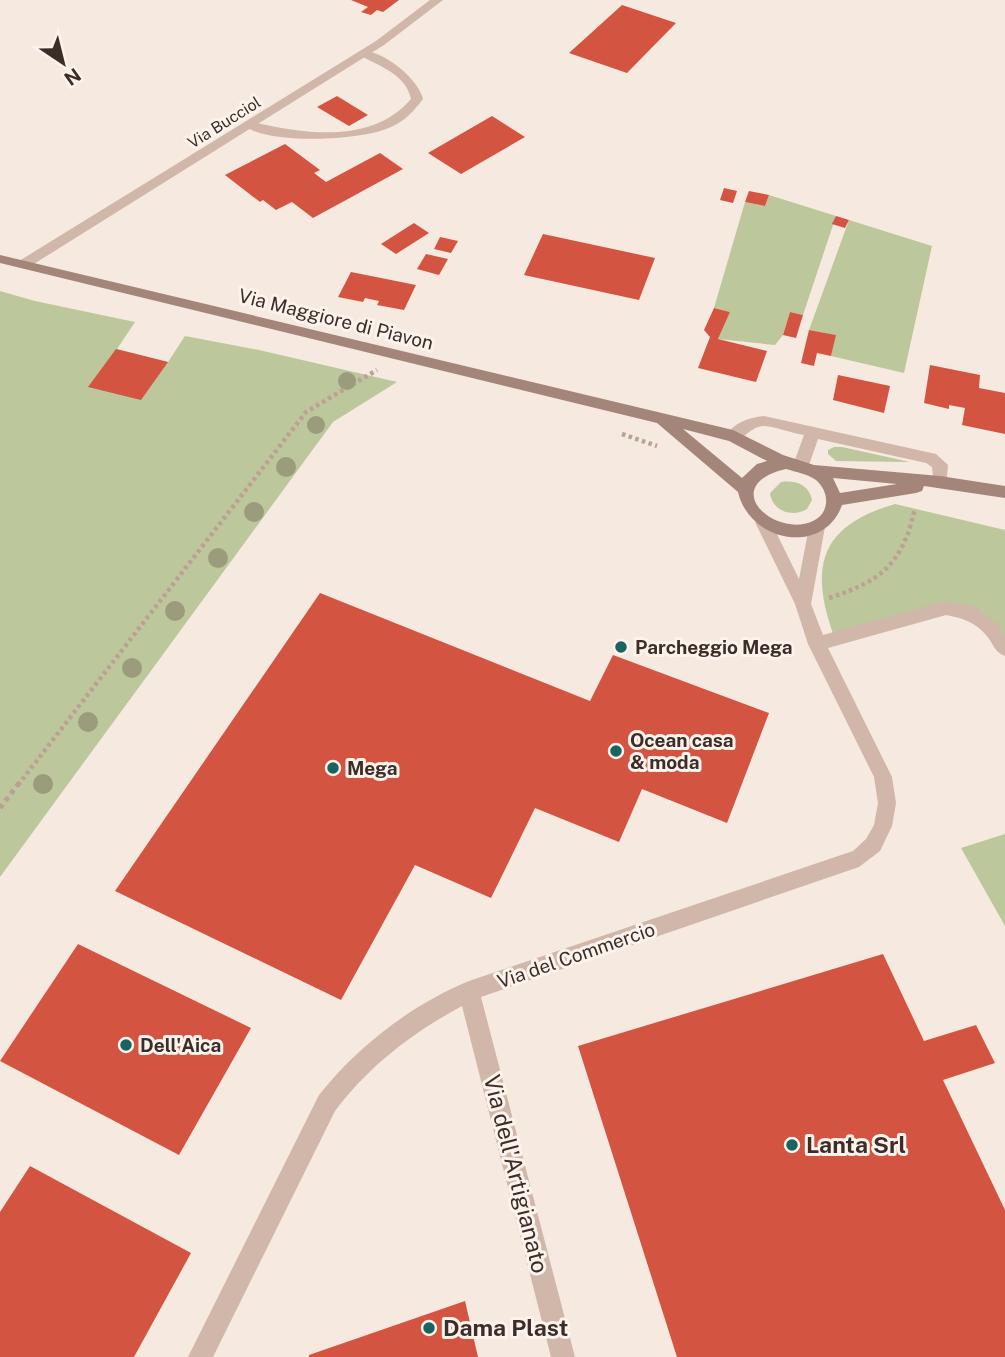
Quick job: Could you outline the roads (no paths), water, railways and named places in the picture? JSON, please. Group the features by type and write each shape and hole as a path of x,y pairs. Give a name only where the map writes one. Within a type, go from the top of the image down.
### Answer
{"main road":[{"name":"Via Maggiore di Piavon","path":"0,259 733,436 825,479 835,500 940,482"},
{"name":"Via Maggiore di Piavon","path":"662,419 745,489"},
{"name":"Via Maggiore di Piavon","path":"763,522 748,506 745,489 749,478 771,464 940,482 1005,492"},
{"path":"763,522 790,531 817,527 827,520 835,500"}],"street":[{"name":"Via Bucciol","path":"24,264 363,53 437,0"},
{"path":"249,125 274,132 324,136 367,130 403,117 417,99 417,90 407,78 363,53"},
{"path":"733,436 750,423 760,421 813,431 931,458 940,465 940,482"},
{"path":"801,467 813,431"},
{"name":"Via del Commercio","path":"200,1357 327,1103 342,1082 373,1052 408,1025 469,992 859,858 873,845 883,826 887,803 883,777 817,644 803,604 763,522"},
{"name":"Via del Commercio","path":"803,604 817,527"},
{"path":"817,644 946,608 970,612 991,629 1005,649"},
{"name":"Via dell'Artigianato","path":"469,992 564,1357"}],"place":[{"name":"Parcheggio Mega","path":"621,647"},
{"name":"Ocean casa & moda","path":"616,751"},
{"name":"Mega","path":"333,768"},
{"name":"Dell'Aica","path":"126,1045"},
{"name":"Lanta Srl","path":"792,1145"},
{"name":"Dama Plast","path":"429,1328"}]}
